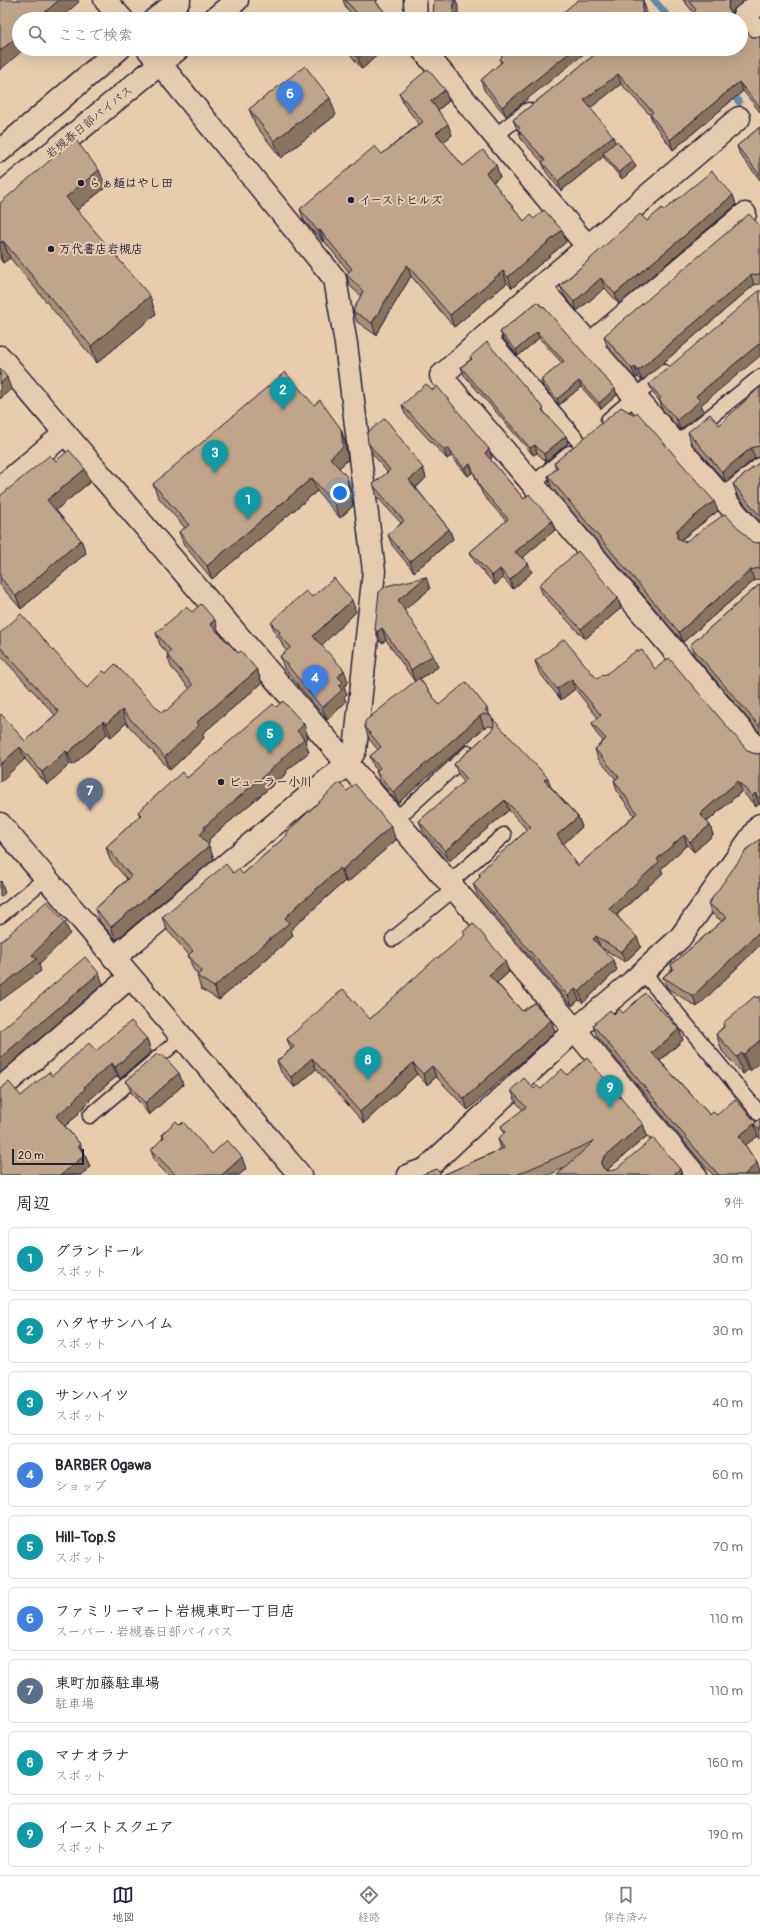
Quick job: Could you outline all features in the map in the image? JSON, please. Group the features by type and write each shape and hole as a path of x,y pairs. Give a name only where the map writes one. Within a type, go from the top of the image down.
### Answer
{"main road":[{"path":"106,0 116,12"},
{"path":"164,12 179,0"},
{"path":"222,12 237,0"},
{"path":"415,0 416,12"},
{"path":"748,13 760,3"},
{"path":"748,21 760,35"},
{"path":"0,151 110,56"},
{"path":"114,958 347,764 355,750 374,572 346,344 335,279 154,56"},
{"name":"岩槻春日部バイパス","path":"0,195 154,56"},
{"path":"428,56 588,247"},
{"path":"739,118 540,287 441,376 533,484 685,652 760,752"},
{"path":"590,344 745,214"},
{"path":"540,287 676,444 726,508 760,541"},
{"path":"0,357 574,1030 656,1140 695,1175"},
{"path":"0,488 65,433"},
{"path":"0,824 300,1175"},
{"path":"409,1175 426,1169 574,1030 643,972 680,938 760,825"},
{"path":"0,1089 130,977"}],"lane":[{"path":"495,136 537,102"},
{"path":"488,334 580,443"},
{"path":"533,484 677,361"},
{"path":"676,444 760,377"},
{"path":"726,508 760,465"},
{"path":"395,820 479,744"},
{"path":"393,939 504,835"},
{"path":"0,916 46,878"},
{"path":"643,972 760,1114"},
{"path":"90,1116 182,1037"}],"building":[{"path":"0,0 59,0 45,12 12,12 12,41 0,51"},
{"path":"345,0 374,0 385,12 356,12"},
{"path":"434,0 454,0 453,12 433,12"},
{"path":"578,0 643,0 642,12 563,12"},
{"path":"688,0 731,0 728,8 730,12 694,12 696,10"},
{"path":"748,33 752,37 760,37 760,107 739,82 670,140 650,114 653,112 618,74 584,100 613,136 558,181 542,162 545,160 518,130 520,128 513,120 593,56 748,56"},
{"path":"565,56 502,107 481,80 502,62 500,59 502,57"},
{"path":"305,66 330,98 274,141 249,109"},
{"path":"428,69 445,90 431,101 448,124 436,133 463,166 483,150 496,165 486,173 524,221 530,215 534,219 544,210 562,230 508,277 503,271 450,315 407,265 372,323 353,311 363,291 346,274 352,269 320,230 318,231 300,209 375,146 382,154 423,122 399,93"},
{"path":"760,127 760,175 737,146"},
{"path":"75,139 99,170 66,197 150,296 91,346 3,241 0,243 0,203"},
{"path":"617,141 633,161 619,173 603,153"},
{"path":"712,171 733,195 615,294 601,278 574,302 560,286 640,214 647,221 662,208 664,210"},
{"path":"749,214 760,226 760,274 751,275 638,371 635,367 632,369 604,336"},
{"path":"760,290 760,343 696,396 700,401 677,420 659,400 661,398 649,384"},
{"path":"537,302 542,307 543,306 615,389 599,403 579,381 557,399 541,380 564,361 537,332 516,350 500,332"},
{"path":"487,342 544,409 542,410 566,436 544,454 535,445 530,448 461,367 472,359 470,357"},
{"path":"0,369 7,377 0,384"},
{"path":"285,372 314,405 320,400 341,429 343,447 330,458 347,477 349,493 335,505 312,478 207,566 179,532 189,525 153,484"},
{"path":"426,384 433,390 437,386 489,449 485,453 524,499 529,494 552,521 515,552 528,563 510,580 500,569 492,576 470,552 508,519 480,487 470,464 464,468 447,447 444,450 402,405"},
{"path":"760,387 760,447 751,448 722,472 688,432 710,414 719,425"},
{"path":"621,407 634,415 637,412 714,501 677,530 677,538 685,542 725,514 752,542 760,542 760,569 751,570 679,632 548,476 558,467 554,463"},
{"path":"385,418 423,468 409,480 449,529 410,562 388,535 404,521 373,484 390,470 368,443 367,433"},
{"path":"69,450 85,469 47,500 81,540 16,596 0,577 0,496 50,455 56,461"},
{"path":"760,462 760,516 733,484"},
{"path":"578,551 618,598 581,629 539,585"},
{"path":"426,577 398,600 433,655 411,670 382,628 377,632 375,629 379,592 386,586"},
{"path":"334,578 352,600 313,636 344,670 338,677 343,682 339,686 342,690 322,708 280,656 291,647 279,635 280,632 271,623 306,591 312,597"},
{"path":"760,584 760,727 690,645"},
{"path":"201,604 215,620 210,624 238,653 241,651 257,670 197,722 199,725 165,757 122,710 106,724 103,721 68,753 66,751 42,772 20,747 0,765 1,714 25,741 59,712 0,647 0,633 21,614 87,688 103,671 106,673 115,664 162,713 193,685 167,655 171,651 156,633 186,607 192,612"},
{"path":"564,639 597,679 603,674 605,675 637,650 638,652 642,650 655,669 669,658 747,750 752,753 760,753 760,799 755,793 752,796 738,781 700,814 710,825 690,842 684,835 657,859 659,862 609,908 637,937 621,952 596,936 593,939 613,960 579,992 575,989 568,996 473,884 481,876 479,874 487,865 531,827 505,800 445,851 419,821 467,779 454,764 492,730 494,726 493,719 548,778 544,780 578,817 557,835 578,866 637,813 614,780 619,777 595,749 606,739 592,723 601,715 571,679 557,689 535,661"},
{"path":"419,678 439,705 466,682 487,708 485,710 491,716 484,714 480,716 393,792 376,771 380,768 370,756 381,747 365,727 365,721"},
{"path":"283,701 304,724 297,731 304,739 281,759 282,760 204,827 205,829 200,835 209,846 111,927 95,909 131,876 106,847 141,815 138,812 182,772 187,778 273,704 276,707"},
{"path":"339,783 347,791 355,784 391,826 342,870 340,868 296,907 285,918 289,923 214,987 197,976 202,971 188,955 193,951 162,917 226,864 233,873 238,869 243,874 287,835 287,832"},
{"path":"760,839 760,936 758,933 693,996 663,977 673,969 671,965 727,917 708,904 747,849"},
{"path":"47,901 65,922 32,955 37,959 0,987 0,942"},
{"path":"473,923 505,961 489,975 522,1011 534,1003 551,1020 464,1099 432,1066 423,1074 413,1063 360,1112 312,1058 291,1077 277,1061 294,1047 287,1039 343,989 370,1019 437,957 438,958 465,935 463,932"},
{"path":"85,957 99,973 0,1058 0,1031"},
{"path":"645,993 679,1029 652,1053 710,1115 713,1112 717,1115 735,1099 756,1122 739,1136 757,1163 744,1175 719,1175 593,1025 610,1010 614,1014 619,1009 623,1013"},
{"path":"755,996 757,998 760,996 760,1040 744,1054 742,1053 737,1057 716,1034 724,1027 723,1023"},
{"path":"131,1021 147,1039 115,1067 112,1063 84,1087 85,1089 73,1101 74,1102 56,1116 80,1144 78,1146 85,1155 61,1175 0,1175 0,1089 9,1082 21,1096 49,1072 52,1076 89,1043 96,1051"},
{"path":"158,1053 160,1056 162,1054 179,1073 145,1103 126,1081"},
{"path":"587,1058 643,1124 604,1157 601,1164 603,1168 607,1171 615,1170 653,1138 680,1169 673,1175 557,1175 594,1141 516,1175 443,1175 504,1148 498,1139 505,1132 501,1126 526,1107 511,1090 524,1078 534,1089 537,1086 541,1089 562,1069 567,1075"},
{"path":"760,1118 760,1131 754,1124"},
{"path":"176,1121 180,1125 183,1122 212,1154 227,1140 242,1157 222,1175 176,1175 151,1150 164,1137 162,1134"},
{"path":"437,1169 441,1175 421,1175"}],"waterway":[{"path":"654,0 664,12"},
{"path":"729,90 739,102"}],"place":[{"name":"ファミリーマート岩槻東町一丁目店","path":"290,114"},
{"name":"らぁ麺はやし田","path":"81,183"},
{"name":"イーストヒルズ","path":"351,200"},
{"name":"万代書店岩槻店","path":"51,249"},
{"name":"ハタヤサンハイム","path":"283,410"},
{"name":"サンハイツ","path":"215,473"},
{"name":"グランドール","path":"248,520"},
{"name":"BARBER Ogawa","path":"315,698"},
{"name":"Hill-Top.S","path":"270,754"},
{"name":"ビューラー小川","path":"221,782"},
{"name":"東町加藤駐車場","path":"90,811"},
{"name":"マナオラナ","path":"368,1080"},
{"name":"イーストスクエア","path":"610,1108"}]}
